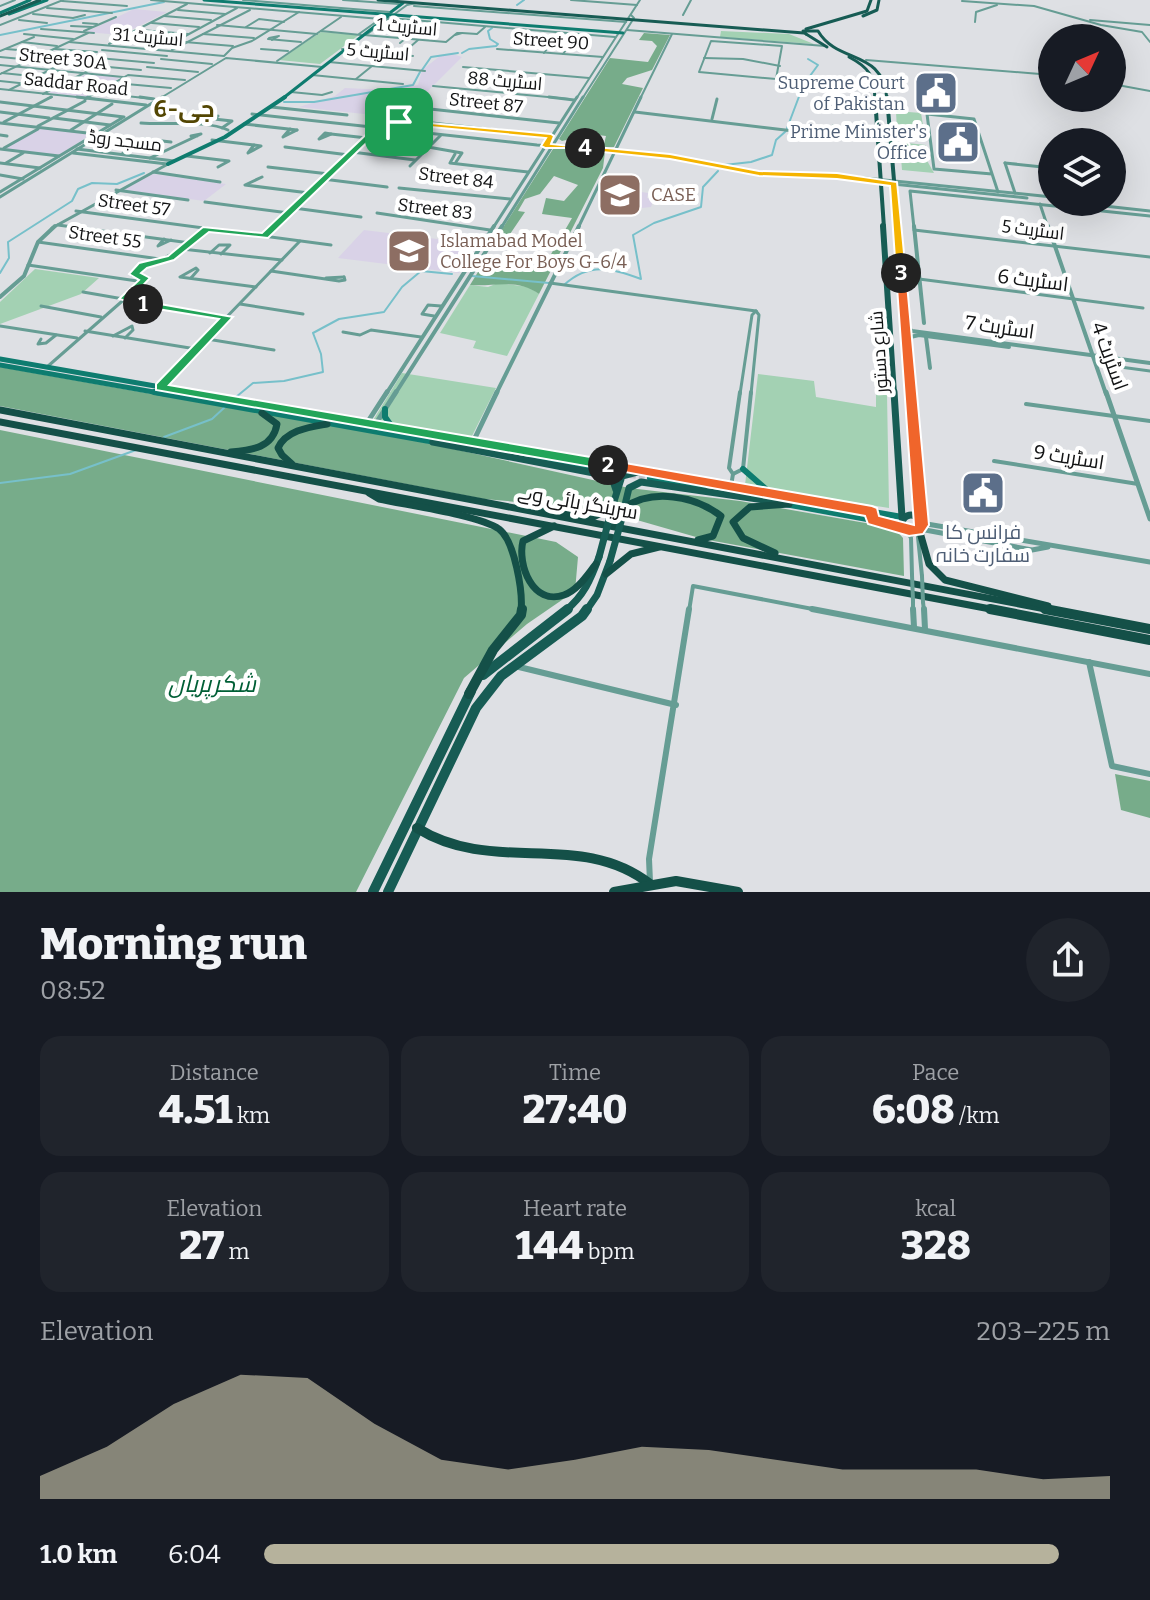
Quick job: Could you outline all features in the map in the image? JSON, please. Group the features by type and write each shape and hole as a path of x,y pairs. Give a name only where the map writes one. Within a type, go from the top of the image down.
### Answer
{"highway":[{"path":"0,412 30,420 23,424 0,421"},
{"name":"سرینگر ہائی وے","path":"0,412 1150,629"},
{"path":"221,453 250,450 269,442 276,433 277,424 262,413"},
{"name":"سرینگر ہائی وے","path":"0,421 1150,640"},
{"path":"118,433 42,421 36,425 122,445"},
{"path":"300,467 282,455 281,443 297,429 327,424"},
{"path":"364,490 379,499 482,522 499,529 507,538 523,593 521,615 493,650 469,694"},
{"path":"624,508 633,500 650,496 695,503 717,511 721,516 713,536 692,541"},
{"path":"789,504 745,508 733,522 735,529 751,544 801,563"},
{"path":"499,505 523,505 593,517 610,512"},
{"path":"556,526 523,541 520,552 530,585 548,595 569,594 578,588 598,560"},
{"path":"919,528 929,564 945,580 969,588 1025,598 1067,613"},
{"path":"606,574 631,554 666,546"},
{"path":"417,828 435,841 452,847 609,862 633,869 650,884"},
{"path":"614,892 676,881 738,892"}],"main road":[{"path":"0,15 30,0"},
{"path":"0,15 39,0"},
{"path":"0,15 47,0"},
{"path":"204,0 621,34"},
{"path":"221,0 621,34"},
{"path":"378,0 649,20 680,19"},
{"path":"410,0 591,18 680,19 818,32 828,25 874,12 879,8 879,0"},
{"path":"786,30 867,11 871,0"},
{"path":"171,162 269,106 389,16 401,3"},
{"path":"264,9 272,4"},
{"path":"805,31 819,23"},
{"path":"786,30 818,42"},
{"name":"شارع دستور","path":"805,31 818,42 857,60 872,72 882,181 901,523 906,530"},
{"path":"818,32 826,42 866,60"},
{"path":"171,162 242,124 344,49"},
{"name":"شارع دستور","path":"866,60 884,76 887,97 919,528"},
{"path":"875,96 887,97"},
{"path":"879,139 890,140"},
{"path":"0,359 160,387 262,413 327,424 395,428 772,493 872,516 906,530 919,528 910,516 872,516 651,481 629,488 606,574 593,602 582,616 490,687 476,708 388,892"},
{"path":"0,365 210,399 253,403 433,442 603,473 616,471 609,465"},
{"path":"385,409 387,421 395,428"},
{"path":"743,469 772,493"},
{"path":"373,892 469,694 490,667 577,602 598,560 622,476 641,471"},
{"path":"603,473 613,481 616,490"}],"street":[{"path":"0,6 15,0"},
{"path":"0,25 62,0 127,6"},
{"path":"82,11 107,0"},
{"path":"151,0 343,16 389,16 416,2 487,11 630,18"},
{"path":"243,0 577,35 643,32 825,46"},
{"path":"272,4 277,0"},
{"path":"322,6 334,0"},
{"path":"343,0 401,3"},
{"path":"571,0 637,5"},
{"path":"368,428 385,409 640,0"},
{"path":"473,442 691,0"},
{"path":"962,1 1042,8 1142,32"},
{"path":"74,64 189,3"},
{"path":"975,22 974,15 980,10 1014,4"},
{"path":"1,73 116,17 98,12 46,7"},
{"path":"175,41 238,7"},
{"path":"1,149 96,92 252,8"},
{"path":"176,10 225,14"},
{"path":"477,20 487,11"},
{"path":"124,37 236,46 257,38 299,12"},
{"path":"30,14 79,16"},
{"path":"69,17 85,15"},
{"path":"164,16 214,20"},
{"path":"277,61 343,16"},
{"path":"1076,18 1150,25"},
{"path":"244,28 259,19 284,22"},
{"path":"17,20 47,23"},
{"path":"643,32 649,20"},
{"path":"83,23 100,24"},
{"path":"151,23 201,28"},
{"name":"اسٹریٹ 1","path":"217,25 447,42 461,33 478,34 485,27"},
{"path":"71,26 92,27"},
{"path":"1138,26 1150,42"},
{"path":"41,29 85,32"},
{"path":"59,29 94,33"},
{"path":"138,29 189,34"},
{"path":"400,43 416,31"},
{"path":"544,53 559,33"},
{"path":"24,34 74,39"},
{"path":"202,34 257,38"},
{"path":"368,428 434,316 550,142 574,100 621,34"},
{"path":"563,54 577,35"},
{"path":"2,50 36,36"},
{"path":"270,39 304,43"},
{"path":"401,55 418,40"},
{"path":"736,40 711,41 699,72 776,79 783,47 767,47 767,44 758,42"},
{"path":"21,42 59,46"},
{"name":"اسٹریٹ 31","path":"69,42 226,58"},
{"path":"0,195 110,125 226,58 236,46"},
{"path":"107,67 143,48"},
{"path":"54,49 97,52"},
{"path":"262,49 291,51"},
{"path":"344,49 413,56"},
{"path":"396,54 407,49"},
{"name":"Street 90","path":"497,49 603,57"},
{"path":"2,50 46,52"},
{"path":"102,50 167,56"},
{"path":"38,56 82,60"},
{"path":"0,57 141,70"},
{"path":"87,57 154,63"},
{"path":"226,58 322,65"},
{"path":"0,195 212,64 226,58 297,64"},
{"path":"704,58 743,59 780,66"},
{"path":"161,59 212,64"},
{"path":"866,60 1038,74"},
{"path":"9,90 65,63"},
{"name":"Street 30A","path":"0,65 123,77"},
{"name":"اسٹریٹ 5","path":"322,65 425,71"},
{"path":"43,94 99,66"},
{"path":"356,79 372,66"},
{"path":"147,67 198,72"},
{"path":"463,67 589,81"},
{"path":"1,73 71,80"},
{"path":"351,79 364,73"},
{"path":"132,75 185,80"},
{"path":"312,75 403,84"},
{"path":"0,81 57,87"},
{"path":"113,83 171,88"},
{"name":"اسٹریٹ 88","path":"433,86 574,100"},
{"path":"1126,87 1150,91"},
{"name":"Saddar Road","path":"0,90 144,106"},
{"name":"Saddar Road","path":"0,90 144,106"},
{"path":"96,92 154,99"},
{"path":"286,93 322,95 332,92"},
{"path":"4,124 52,97"},
{"path":"712,119 717,99"},
{"path":"0,102 124,117"},
{"path":"69,131 112,104"},
{"path":"269,106 347,115"},
{"name":"Street 87","path":"412,107 559,123"},
{"path":"0,112 110,125"},
{"path":"635,112 826,135 832,132 833,126"},
{"path":"992,174 934,169 927,114 974,119 992,174 998,193"},
{"path":"254,115 524,144 550,142"},
{"path":"218,116 214,119 232,121 222,128"},
{"path":"384,129 405,120 565,146 670,156 759,174 837,176 1038,197"},
{"path":"141,123 175,126 215,124 228,130"},
{"path":"4,124 96,134"},
{"path":"242,124 290,129 297,130 283,137 290,129"},
{"path":"264,236 377,129"},
{"path":"331,134 367,138"},
{"path":"0,135 7,136"},
{"path":"410,166 441,135"},
{"path":"150,158 197,136"},
{"path":"119,156 145,139 171,142"},
{"path":"214,140 254,145"},
{"path":"285,147 415,160"},
{"path":"428,147 451,149 455,154"},
{"path":"380,155 387,148 394,148 387,156"},
{"path":"1,149 59,156"},
{"name":"مسجد روڈ","path":"78,149 171,162"},
{"name":"مسجد روڈ","path":"72,151 171,162"},
{"path":"0,169 25,152"},
{"path":"455,154 462,153 456,162"},
{"path":"455,154 450,163 528,172"},
{"path":"187,156 222,160 216,165 218,167"},
{"path":"0,297 21,279 38,242 55,225 171,162"},
{"path":"1015,193 1004,162 1038,166"},
{"path":"4,164 40,170"},
{"path":"268,167 329,174"},
{"path":"153,172 214,181"},
{"path":"0,175 23,179"},
{"path":"262,177 247,184 309,193"},
{"path":"323,179 387,187"},
{"name":"Street 84","path":"399,188 510,199"},
{"path":"116,190 188,200"},
{"path":"924,323 910,191 1038,204"},
{"path":"998,193 1038,197"},
{"path":"205,202 289,213"},
{"path":"1126,206 1150,211"},
{"path":"1126,207 1130,207"},
{"path":"294,208 361,217"},
{"path":"1126,209 1150,211"},
{"name":"Street 57","path":"76,211 331,245"},
{"name":"Street 83","path":"377,213 490,230"},
{"name":"اسٹریٹ 4","path":"1044,216 1150,519"},
{"path":"55,225 190,243"},
{"path":"143,266 167,260 207,229"},
{"name":"اسٹریٹ 5","path":"914,230 1150,257"},
{"path":"485,238 493,239"},
{"path":"164,239 158,246 171,240"},
{"path":"160,387 300,241"},
{"name":"Street 55","path":"38,242 167,260"},
{"path":"210,253 227,243 230,245 221,254"},
{"path":"182,249 282,260"},
{"path":"128,279 152,258"},
{"path":"28,265 144,282"},
{"path":"191,278 198,270 190,269 180,277 256,287"},
{"path":"271,271 343,282 344,277"},
{"path":"134,274 145,278 144,282"},
{"name":"اسٹریٹ 6","path":"919,279 1143,308"},
{"path":"126,300 144,282"},
{"path":"550,283 756,311"},
{"path":"47,367 102,317 126,300 149,290 139,303"},
{"path":"83,292 227,317"},
{"path":"240,304 303,314"},
{"path":"434,316 422,314 428,305 441,306"},
{"path":"41,306 102,317"},
{"path":"733,474 743,469 759,315 756,311"},
{"path":"731,486 733,474 729,468 752,315 756,311"},
{"name":"اسٹریٹ 7","path":"905,325 912,331 1150,363"},
{"path":"0,326 77,338"},
{"path":"113,336 132,326 133,330 125,338"},
{"path":"343,332 360,335 371,330 421,337"},
{"path":"85,331 196,349"},
{"path":"41,339 38,344 43,345 56,335"},
{"path":"926,336 930,368"},
{"path":"906,338 926,336 995,347 1026,347"},
{"path":"207,339 274,350"},
{"path":"1102,357 1113,366 1150,371"},
{"path":"744,369 752,367"},
{"path":"744,369 752,373"},
{"path":"1026,404 1150,421"},
{"name":"اسٹریٹ 9","path":"994,461 1138,484"},
{"path":"919,528 1032,550 1049,547 1150,562"},
{"name":"شارع دستور","path":"919,528 925,629"},
{"path":"906,530 911,538 914,627"},
{"path":"650,884 649,859 693,586 1150,674"},
{"path":"1089,662 1112,766 1150,774"},
{"path":"514,666 676,705"}],"shaded area":[{"path":"134,9 167,12 121,35 86,32"},
{"path":"453,54 462,57 401,118 299,107 335,96 345,88 389,90 418,85 422,70 440,56"},
{"path":"86,74 121,77 87,97 48,93"},
{"path":"40,128 92,134 59,155 3,149"},
{"path":"153,174 226,184 204,201 123,190"},
{"path":"608,187 648,193 647,198 654,199 651,207 600,206"},
{"name":"Islamabad Model College For Boys G-6/4","path":"364,230 478,244 459,273 338,258"}],"green space":[{"path":"721,31 789,34 814,44 720,37"},
{"path":"321,32 359,35 320,64 279,60"},
{"path":"644,33 670,35 652,70 627,78 622,84 643,88 614,147 603,148 606,136 574,132 570,139 559,139 610,58 648,62 657,46 652,41 639,40"},
{"path":"896,111 921,113 923,125 920,126 925,136 897,132"},
{"path":"900,145 926,145 925,157 934,173 902,170"},
{"path":"565,147 605,152 603,168 539,294 522,286 470,285 481,267 543,268 572,218 542,214 546,198 564,201 578,185 554,176 540,194 525,199 518,211 525,212 508,237 497,237 553,149"},
{"path":"35,269 99,278 81,294 0,324 0,302"},
{"path":"498,283 529,287 539,294 507,356 473,348 476,341 440,333 470,285 488,287"},
{"path":"0,367 417,441 629,488 740,501 894,528 903,538 904,576 703,539 616,514 590,514 540,504 484,499 0,406"},
{"path":"402,373 496,388 470,440 372,422"},
{"path":"758,374 814,381 816,397 876,407 876,392 887,394 889,508 745,485"},
{"name":"شکرپریاں","path":"0,430 556,542 578,557 575,591 527,624 464,678 356,892 0,892"},
{"path":"1115,774 1150,781 1150,818 1121,810"}],"waterway":[{"path":"517,5 524,0"},
{"path":"0,35 164,2"},
{"path":"462,53 469,49 496,46 498,44 490,39 488,31 492,28"},
{"path":"422,70 431,57 458,53"},
{"path":"807,80 818,65 808,59"},
{"path":"284,102 314,102 413,85 420,72"},
{"path":"724,165 751,162 772,155 776,140 786,131 803,86"},
{"path":"564,285 582,273 601,269 641,279 633,235 654,223 701,207 703,187 718,171"},
{"path":"0,273 9,258 8,242 72,201 78,189 92,183 117,184 144,173"},
{"path":"236,397 253,383 284,381 323,372 321,354 313,333 339,319 384,312 402,287 421,271 452,274"},
{"path":"472,276 549,283"},
{"path":"164,437 212,419 225,407"},
{"path":"0,483 70,474 136,450"}],"tunnel":[{"path":"630,475 650,478"}],"place":[{"name":"Supreme Court of Pakistan","path":"936,93"},
{"name":"Prime Minister's Office","path":"958,142"},
{"name":"CASE","path":"620,195"},
{"name":"Islamabad Model College For Boys G-6/4","path":"409,251"},
{"name":"فرانس کا سفارت خانہ","path":"983,493"}],"district":[{"name":"جی-6","path":"184,109"}],"route":[{"path":"405,120 551,136 545,146 670,156 759,174 837,176 894,184 917,460 919,529 909,531 873,520 872,511 160,387 227,317 129,302 124,299 145,278 134,274 143,266 171,258 207,229 264,236 377,129 399,122 405,120"}]}
